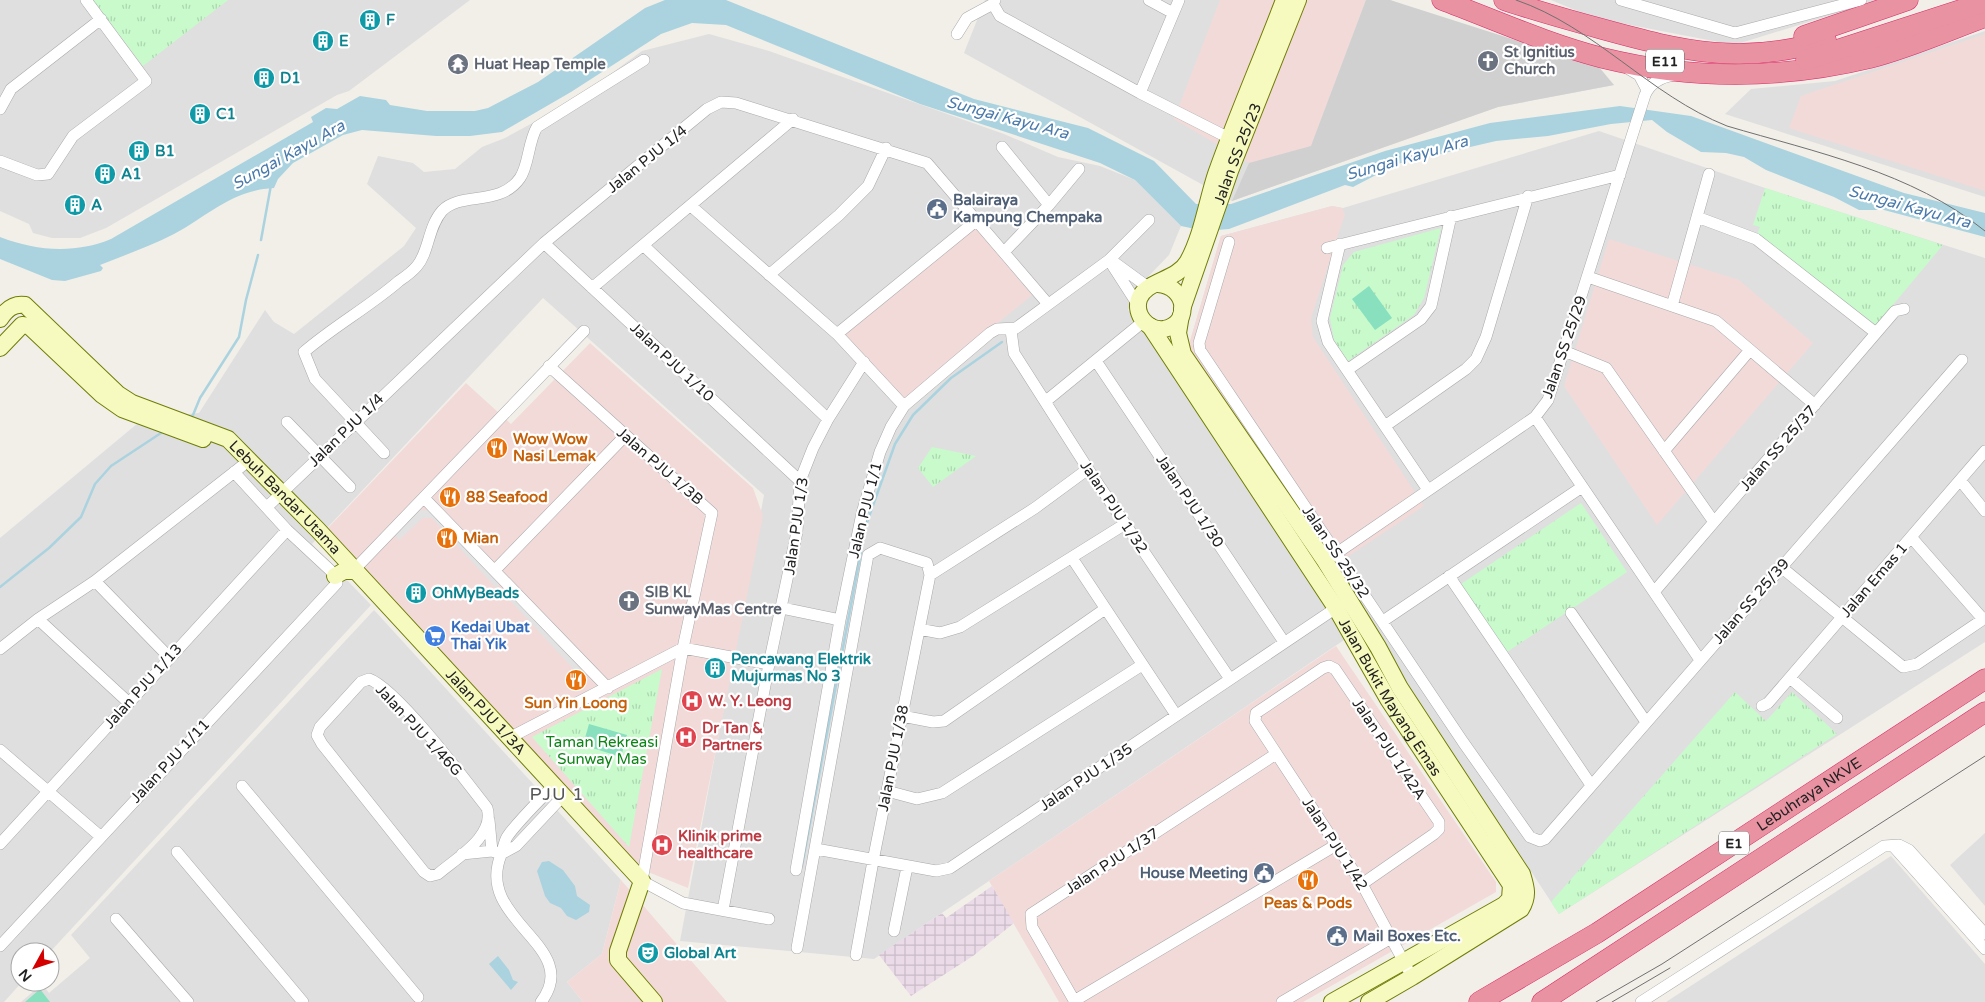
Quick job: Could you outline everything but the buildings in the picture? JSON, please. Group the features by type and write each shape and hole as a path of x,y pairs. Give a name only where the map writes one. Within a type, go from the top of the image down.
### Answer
{"highway":[{"name":"E11","path":"1442,0 1602,48 1664,61 1737,68 1806,60 1949,0"},
{"path":"1442,0 1558,44 1605,58 1686,73 1744,76 1822,68 1872,58 1985,18"},
{"name":"E11","path":"1504,0 1670,48 1728,54 1806,46 1985,2"},
{"path":"1746,53 1760,44 1802,36 1908,0"},
{"name":"Lebuhraya NKVE","path":"1479,1002 1597,932 1985,679"},
{"name":"Lebuhraya NKVE","path":"1542,1002 1985,712"}],"main road":[{"name":"Jalan SS 25/23","path":"1234,147 1284,0"},
{"name":"Jalan SS 25/23","path":"1182,312 1198,251 1223,172 1298,0"},
{"name":"Jalan SS 25/23","path":"1153,286 1178,273 1198,251"},
{"path":"1153,286 1171,287 1180,296 1182,312 1177,321 1164,329 1147,324 1138,305 1140,298 1153,286"},
{"name":"Lebuh Bandar Utama","path":"0,319 16,304 25,305 88,373"},
{"name":"Jalan Bukit Mayang Emas","path":"1182,312 1178,333 1183,354 1330,557 1400,688 1522,874 1527,892 1521,909 1369,1002"},
{"name":"Jalan Bukit Mayang Emas","path":"1147,324 1336,608 1388,700 1511,885 1510,900 1504,904 1332,1002"},
{"name":"Lebuh Bandar Utama","path":"0,348 22,325 30,326 88,373 132,403 162,418 207,436 222,446 238,469 274,500 316,541 329,545"},
{"name":"Lebuh Bandar Utama","path":"207,436 228,439 274,500"},
{"name":"Jalan PJU 1/3A","path":"329,545 642,881"},
{"path":"335,576 344,571 353,571"},
{"path":"642,881 618,951 618,960 654,1002"}],"street":[{"path":"0,161 37,175 48,174 73,136 146,81 86,0"},
{"path":"1149,0 1173,13"},
{"path":"1140,94 1178,0"},
{"path":"1621,0 1735,33 1861,0"},
{"path":"957,34 967,18 994,2 1000,16 1234,147"},
{"path":"0,109 10,89 101,19"},
{"path":"1605,58 1639,75 1646,93 1661,78 1686,73"},
{"path":"384,453 315,379 304,352 322,336 390,289 418,266 434,223 443,210 464,202 494,197 509,189 521,177 532,136 538,127 644,60"},
{"name":"Jalan SS 25/29","path":"1330,557 1535,417 1548,400 1646,93"},
{"name":"Jalan PJU 1/4","path":"274,500 544,243 707,110 721,102 736,102 886,148 927,163 1048,304"},
{"path":"592,288 793,120"},
{"path":"769,275 839,215 868,186 886,148"},
{"path":"1002,148 1049,205"},
{"path":"1004,252 1049,205 1079,169"},
{"path":"1672,306 1709,174"},
{"path":"1327,248 1528,196 1620,175"},
{"path":"1385,426 1466,369 1476,359 1486,337 1528,196"},
{"path":"692,206 837,334 904,406"},
{"path":"1347,370 1420,319 1431,306 1451,216"},
{"path":"1697,217 1756,239 1876,333"},
{"path":"837,334 977,220"},
{"name":"Jalan PJU 1/1","path":"796,870 840,620 862,513 880,452 891,427 904,406 990,333 997,329 1011,330 1048,304 1109,260 1149,220"},
{"name":"Jalan SS 25/32","path":"1229,242 1199,343 1200,350 1330,557 1383,621 1463,742 1530,837 1540,842"},
{"name":"Jalan PJU 1/10","path":"544,243 800,480"},
{"path":"1340,244 1322,322 1328,342 1428,490"},
{"path":"643,245 828,419"},
{"path":"1109,260 1153,286"},
{"path":"1109,260 1138,305"},
{"path":"1588,277 1716,320 1815,404"},
{"name":"Jalan SS 25/37","path":"1654,592 1895,311 1904,310"},
{"path":"1046,401 1147,324"},
{"name":"Jalan PJU 1/32","path":"1011,330 1014,353 1088,469 1230,679"},
{"path":"353,571 584,331"},
{"path":"1664,451 1750,350"},
{"path":"1564,351 1606,368 1714,522"},
{"name":"Jalan SS 25/39","path":"1540,842 1592,785 1962,360"},
{"name":"Jalan PJU 1/30","path":"1096,361 1284,642"},
{"name":"Jalan PJU 1/3","path":"723,910 769,664 797,532 800,480 813,448 828,419 864,362"},
{"name":"Jalan PJU 1/3B","path":"549,366 712,513 683,648"},
{"path":"1535,417 1700,660"},
{"path":"286,422 350,487"},
{"path":"495,570 625,436"},
{"name":"Jalan Emas 1","path":"1762,706 1768,703 1790,678 1985,451"},
{"path":"0,649 38,619 95,581 238,469"},
{"path":"930,575 1035,508 1088,469"},
{"path":"1960,480 1985,510"},
{"path":"1383,621 1582,486"},
{"path":"424,499 608,688"},
{"path":"274,500 287,530 335,576"},
{"path":"919,629 940,633 960,627 1126,524"},
{"name":"Jalan PJU 1/13","path":"0,844 287,530"},
{"path":"1781,566 1903,667 1917,664 1984,619 1911,537"},
{"name":"Jalan PJU 1/1","path":"797,948 868,555 880,548 927,562"},
{"path":"1072,558 1176,715"},
{"name":"Jalan PJU 1/38","path":"856,955 930,575 927,562"},
{"name":"Jalan PJU 1/11","path":"0,946 100,836 333,588 337,583 335,576"},
{"path":"1449,576 1592,785"},
{"path":"95,581 169,657"},
{"path":"782,608 840,620"},
{"name":"Jalan PJU 1/35","path":"816,848 873,861 936,872 950,868 1336,608"},
{"path":"902,716 933,722 944,721 1106,609"},
{"path":"1571,613 1646,722"},
{"path":"38,619 128,702"},
{"path":"509,738 683,648 769,664"},
{"path":"683,648 642,881 683,902 769,919"},
{"path":"888,791 917,799 942,794 1142,665"},
{"name":"Jalan PJU 1/42A","path":"1256,713 1323,668 1329,666 1335,669 1439,822 1439,829 1434,834 1362,884"},
{"path":"1790,678 1837,718"},
{"name":"Jalan PJU 1/46G","path":"369,680 377,682 435,743 487,808 486,829 462,854 438,874 430,876 424,872 322,744 317,735 320,726 361,682 369,680"},
{"name":"Jalan PJU 1/42","path":"1256,713 1258,727 1362,884 1412,977"},
{"path":"0,750 100,836"},
{"name":"Jalan PJU 1/37","path":"1074,1002 1032,927 1031,914 1276,754"},
{"path":"242,786 418,997"},
{"path":"497,853 507,838 558,791"},
{"path":"488,818 497,853 496,886 506,905 550,960 552,983 541,1002"},
{"path":"1891,844 1904,855 1985,948"},
{"path":"1641,1002 1884,846 1891,844 1909,850 1920,860 1985,934"},
{"path":"1074,1002 1336,845"},
{"path":"177,852 304,1002"},
{"path":"462,854 497,853"},
{"path":"894,931 907,867"},
{"path":"116,918 188,1002"},
{"path":"1282,1002 1391,938"}],"shaded area":[{"path":"0,0 470,0 349,91 337,95 106,228 80,238 52,238 33,233 29,224 0,211"},
{"path":"985,0 1390,0 1614,85 1498,107 1232,201 964,53"},
{"path":"1220,0 1366,0 1311,146 1249,163 1174,119"},
{"path":"1366,0 1390,0 1599,67 1614,85 1498,107 1232,201 1249,163 1311,146"},
{"path":"1551,0 1880,0 1734,45 1594,18"},
{"path":"1985,31 1985,197 1725,114 1751,89 1835,81"},
{"path":"709,34 769,51 1004,134 1058,157 1100,166 1135,180 1181,226 1169,255 1142,283 1128,310 1147,329 1350,636 874,959 680,941 764,495 543,298 312,544 371,605 59,942 10,942 10,992 13,992 4,1002 0,1002 0,538 144,418 199,413 265,310 274,322 294,334 404,246 416,228 367,184 378,156 413,163 424,172 455,169 482,147 505,138 575,100 642,51"},
{"path":"1985,34 1985,191 1789,128 1801,96"},
{"path":"1599,131 1765,188 1985,258 1985,642 1559,914 1188,348 1221,236 1332,206 1343,208"},
{"path":"1332,206 1342,208 1345,214 1311,318 1313,337 1424,506 1332,567 1188,348 1221,236"},
{"path":"975,227 1032,295 904,400 844,336"},
{"path":"1609,239 1739,280 1813,343 1657,525 1564,386"},
{"path":"590,343 753,488 763,516 688,888 638,868 328,528 466,383 511,424"},
{"path":"420,510 434,511 502,581 496,588 432,518 423,518 399,540 395,535"},
{"path":"510,589 586,672 581,677 504,594"},
{"path":"374,610 621,880 602,954 567,982 583,1002 21,1002 33,992 60,992 60,984 90,958 71,935"},
{"path":"1336,646 1496,882 1496,892 1303,1002 1059,1002 989,881"},
{"path":"1985,833 1985,906 1950,865"},
{"path":"1891,856 1985,964 1985,1002 1666,1002"},
{"path":"621,880 727,1002 583,1002 567,982 602,954"},
{"path":"992,886 1014,923 973,956 911,996 879,955 942,913 946,918"}],"green space":[{"path":"93,0 228,0 143,66"},
{"path":"1765,188 1943,245 1876,325 1757,235 1760,227 1753,225"},
{"path":"1441,228 1424,298 1414,315 1348,361 1334,340 1330,318 1343,265 1354,252"},
{"path":"1369,286 1392,318 1375,330 1352,299"},
{"path":"932,447 976,456 933,487 918,468"},
{"path":"1581,503 1627,572 1507,652 1461,584"},
{"name":"Taman Rekreasi Sunway Mas","path":"662,669 629,847 532,737"},
{"path":"1735,692 1766,721 1792,692 1837,734 1559,914 1551,902"},
{"path":"589,724 627,735 621,757 583,745"},
{"path":"37,992 42,992 50,1002 25,1002"}],"water":[{"name":"Sungai Kayu Ara","path":"665,0 726,0 974,99 1088,128 1154,161 1196,204 1231,204 1385,151 1490,123 1620,106 1691,116 1904,193 1985,213 1985,237 1884,210 1859,210 1834,197 1766,170 1744,157 1726,153 1701,152 1667,132 1652,120 1611,124 1548,136 1496,141 1397,164 1353,187 1345,185 1229,229 1205,231 1181,226 1135,180 1100,163 920,104 726,25 692,23 661,34 571,92 502,132 470,136 436,136 362,130 343,135 293,163 278,179 274,188 246,193 233,198 174,234 100,265 103,268 101,271 65,281 52,280 0,259 0,237 41,248 56,249 84,247 111,239 313,122 311,117 326,108 337,109 360,96 386,100 390,105 427,111 475,111 488,108 538,82 645,8"},
{"path":"549,861 563,870 575,886 577,896 590,905 589,912 576,920 567,916 561,908 550,903 545,896 537,871 542,862"},
{"path":"498,956 509,970 513,980 518,982 511,990 489,964"}],"waterway":[{"path":"261,240 271,185"},
{"path":"189,418 193,415 200,398 239,337 246,300 258,255"},
{"path":"802,866 866,525 895,444 913,415 951,378 1002,342"},
{"path":"0,587 49,548 81,517 95,484 111,466 164,431"}],"tram line":[{"path":"1516,0 1545,12 1571,27 1672,97 1699,113 1727,126 1828,155 1894,179 1926,193 1957,211 1985,231"},
{"path":"1596,1002 1662,964 1985,756"},
{"path":"1612,1002 1670,968"}],"place":[{"name":"F","path":"370,20"},
{"name":"E","path":"323,41"},
{"name":"St Ignitius Church","path":"1488,61"},
{"name":"Huat Heap Temple","path":"458,64"},
{"name":"D1","path":"264,78"},
{"name":"C1","path":"200,114"},
{"name":"B1","path":"139,151"},
{"name":"A1","path":"105,174"},
{"name":"A","path":"75,205"},
{"name":"Balairaya Kampung Chempaka","path":"937,209"},
{"name":"Wow Wow Nasi Lemak","path":"497,448"},
{"name":"88 Seafood","path":"450,497"},
{"name":"Mian","path":"447,538"},
{"name":"OhMyBeads","path":"416,593"},
{"name":"SIB KL SunwayMas Centre","path":"629,601"},
{"name":"Kedai Ubat Thai Yik","path":"435,636"},
{"name":"Pencawang Elektrik Mujurmas No 3","path":"715,668"},
{"name":"Sun Yin Loong","path":"576,680"},
{"name":"W. Y. Leong","path":"692,701"},
{"name":"Dr Tan & Partners","path":"686,737"},
{"name":"Klinik prime healthcare","path":"662,845"},
{"name":"House Meeting","path":"1264,873"},
{"name":"Peas & Pods","path":"1308,880"},
{"name":"Mail Boxes Etc.","path":"1337,936"},
{"name":"Global Art","path":"648,953"}],"district":[{"name":"PJU 1","path":"557,794"}]}
